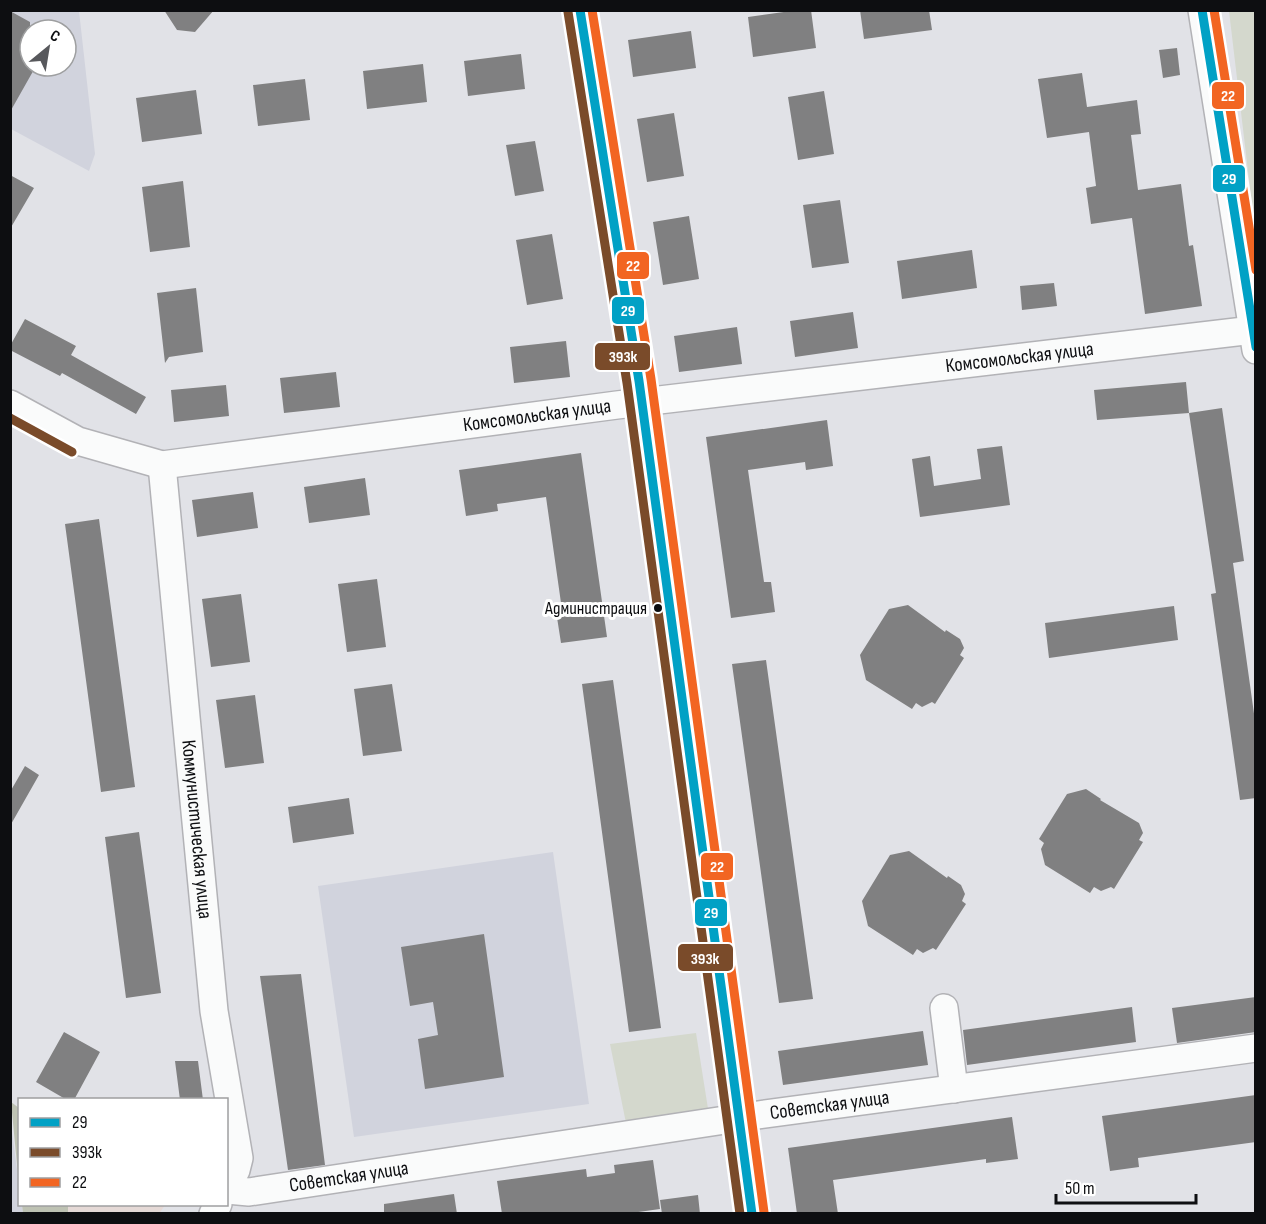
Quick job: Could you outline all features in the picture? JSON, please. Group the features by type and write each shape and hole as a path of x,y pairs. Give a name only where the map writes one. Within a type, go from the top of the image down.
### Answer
{"street":[{"path":"580,10 642,403 752,1214"},
{"path":"1202,10 1254,340"},
{"name":"Комсомольская улица","path":"10,404 78,441 162,465 642,403 1254,340"},
{"name":"Коммунистическая улица","path":"162,465 214,1011 238,1158 236,1170 228,1186"},
{"path":"944,1008 954,1089"},
{"name":"Советская улица","path":"228,1190 249,1192 271,1189 739,1118 1256,1048"}],"shaded area":[{"path":"10,11 79,11 95,154 89,171 11,129"},
{"path":"1229,11 1255,11 1255,230"},
{"path":"553,852 589,1104 354,1137 318,886"},
{"path":"696,1033 709,1115 627,1128 610,1044"},
{"path":"10,1116 18,1177 18,1206 22,1206 23,1213 11,1213"},
{"path":"68,1206 164,1206 159,1214 68,1213"}],"green space":[{"path":"11,1102 18,1107 18,1175"},
{"path":"22,1206 68,1206 68,1213 23,1213"}],"building":[{"path":"164,10 214,10 195,32 177,30"},
{"path":"811,10 816,48 753,57 748,17"},
{"path":"860,10 929,10 932,30 864,39"},
{"path":"10,11 23,18 18,18 18,78 29,78 10,112"},
{"path":"691,31 696,68 633,77 628,40"},
{"path":"1177,48 1180,75 1163,78 1159,50"},
{"path":"521,54 525,89 468,96 464,61"},
{"path":"423,64 427,102 367,109 363,71"},
{"path":"1082,73 1087,107 1137,100 1141,134 1131,135 1138,190 1181,184 1189,246 1193,245 1202,306 1145,314 1132,218 1091,224 1086,188 1096,186 1089,132 1047,138 1038,79"},
{"path":"305,79 310,120 258,126 253,85"},
{"path":"196,90 202,134 142,142 136,98"},
{"path":"824,91 834,154 798,160 788,97"},
{"path":"674,113 684,176 647,182 637,119"},
{"path":"535,141 544,191 515,196 506,145"},
{"path":"10,175 34,188 10,229"},
{"path":"183,181 190,247 150,252 142,187"},
{"path":"840,200 849,263 812,268 803,205"},
{"path":"689,216 699,279 663,285 653,222"},
{"path":"552,234 563,299 527,305 516,240"},
{"path":"972,250 977,288 902,299 897,261"},
{"path":"1054,283 1057,306 1022,310 1020,286"},
{"path":"196,288 203,352 169,357 165,363 157,293"},
{"path":"853,312 858,348 795,357 790,321"},
{"path":"25,319 76,346 71,355 146,397 136,414 62,373 60,376 10,350"},
{"path":"737,327 742,364 679,372 674,336"},
{"path":"566,341 570,377 514,383 510,347"},
{"path":"336,372 340,407 284,413 280,378"},
{"path":"1186,382 1189,413 1097,420 1094,390"},
{"path":"226,385 229,416 174,422 171,390"},
{"path":"1222,408 1244,561 1233,563 1256,728 1256,798 1240,800 1211,594 1216,593 1189,413"},
{"path":"827,420 833,466 806,470 805,462 748,470 764,582 771,582 775,612 731,618 706,437"},
{"path":"1002,446 1010,505 920,517 912,459 930,456 934,486 981,479 977,449"},
{"path":"581,453 607,637 561,643 556,611 562,610 546,497 497,504 498,511 466,516 459,470"},
{"path":"365,478 370,515 309,523 304,487"},
{"path":"253,492 258,528 197,537 192,500"},
{"path":"99,519 135,787 101,792 65,524"},
{"path":"377,579 386,647 347,652 338,584"},
{"path":"241,594 250,662 211,667 202,599"},
{"path":"908,605 945,632 946,630 960,639 964,648 960,655 964,658 935,704 932,702 922,707 916,703 912,709 866,680 860,655 889,609"},
{"path":"1174,606 1178,640 1049,658 1045,623"},
{"path":"766,660 813,999 779,1003 732,664"},
{"path":"613,680 661,1028 629,1032 582,684"},
{"path":"392,684 402,751 363,756 354,689"},
{"path":"255,695 264,763 225,768 216,700"},
{"path":"25,766 39,775 10,826 10,792"},
{"path":"1086,789 1139,823 1143,833 1139,840 1143,842 1114,889 1111,887 1101,891 1094,887 1090,893 1045,865 1041,849 1044,843 1039,839 1067,794"},
{"path":"349,798 354,834 293,843 288,807"},
{"path":"139,832 161,993 126,998 105,837"},
{"path":"909,851 947,878 948,876 961,885 965,894 962,901 966,904 936,950 933,948 923,953 917,949 913,955 868,926 862,901 890,855"},
{"path":"484,934 504,1077 425,1089 418,1039 438,1035 433,1002 410,1006 401,947"},
{"path":"301,974 325,1165 288,1170 260,976"},
{"path":"1256,997 1256,1032 1177,1043 1172,1008"},
{"path":"1132,1007 1136,1042 967,1065 963,1030"},
{"path":"923,1031 928,1065 783,1085 778,1051"},
{"path":"64,1032 100,1052 75,1098 64,1098 36,1082"},
{"path":"175,1061 198,1061 203,1098 180,1098"},
{"path":"1256,1095 1256,1142 1138,1158 1139,1167 1110,1171 1102,1116"},
{"path":"1012,1117 1018,1159 986,1163 986,1159 833,1180 838,1214 797,1214 788,1148"},
{"path":"653,1160 660,1209 624,1214 502,1214 497,1181 586,1169 587,1177 615,1173 614,1165"},
{"path":"454,1194 457,1214 384,1214 384,1204"},
{"path":"698,1195 700,1214 662,1214 660,1200"}],"transit line":[{"name":"29","path":"580,10 639,381 752,1214"},
{"name":"22","path":"592,10 651,379 764,1212"},
{"name":"29","path":"1202,10 1256,347"},
{"name":"22","path":"1214,10 1256,270"},
{"name":"393к","path":"568,12 627,383 740,1214"},
{"name":"393к","path":"10,418 72,452"}],"place":[{"name":"Администрация","path":"658,608"}]}
